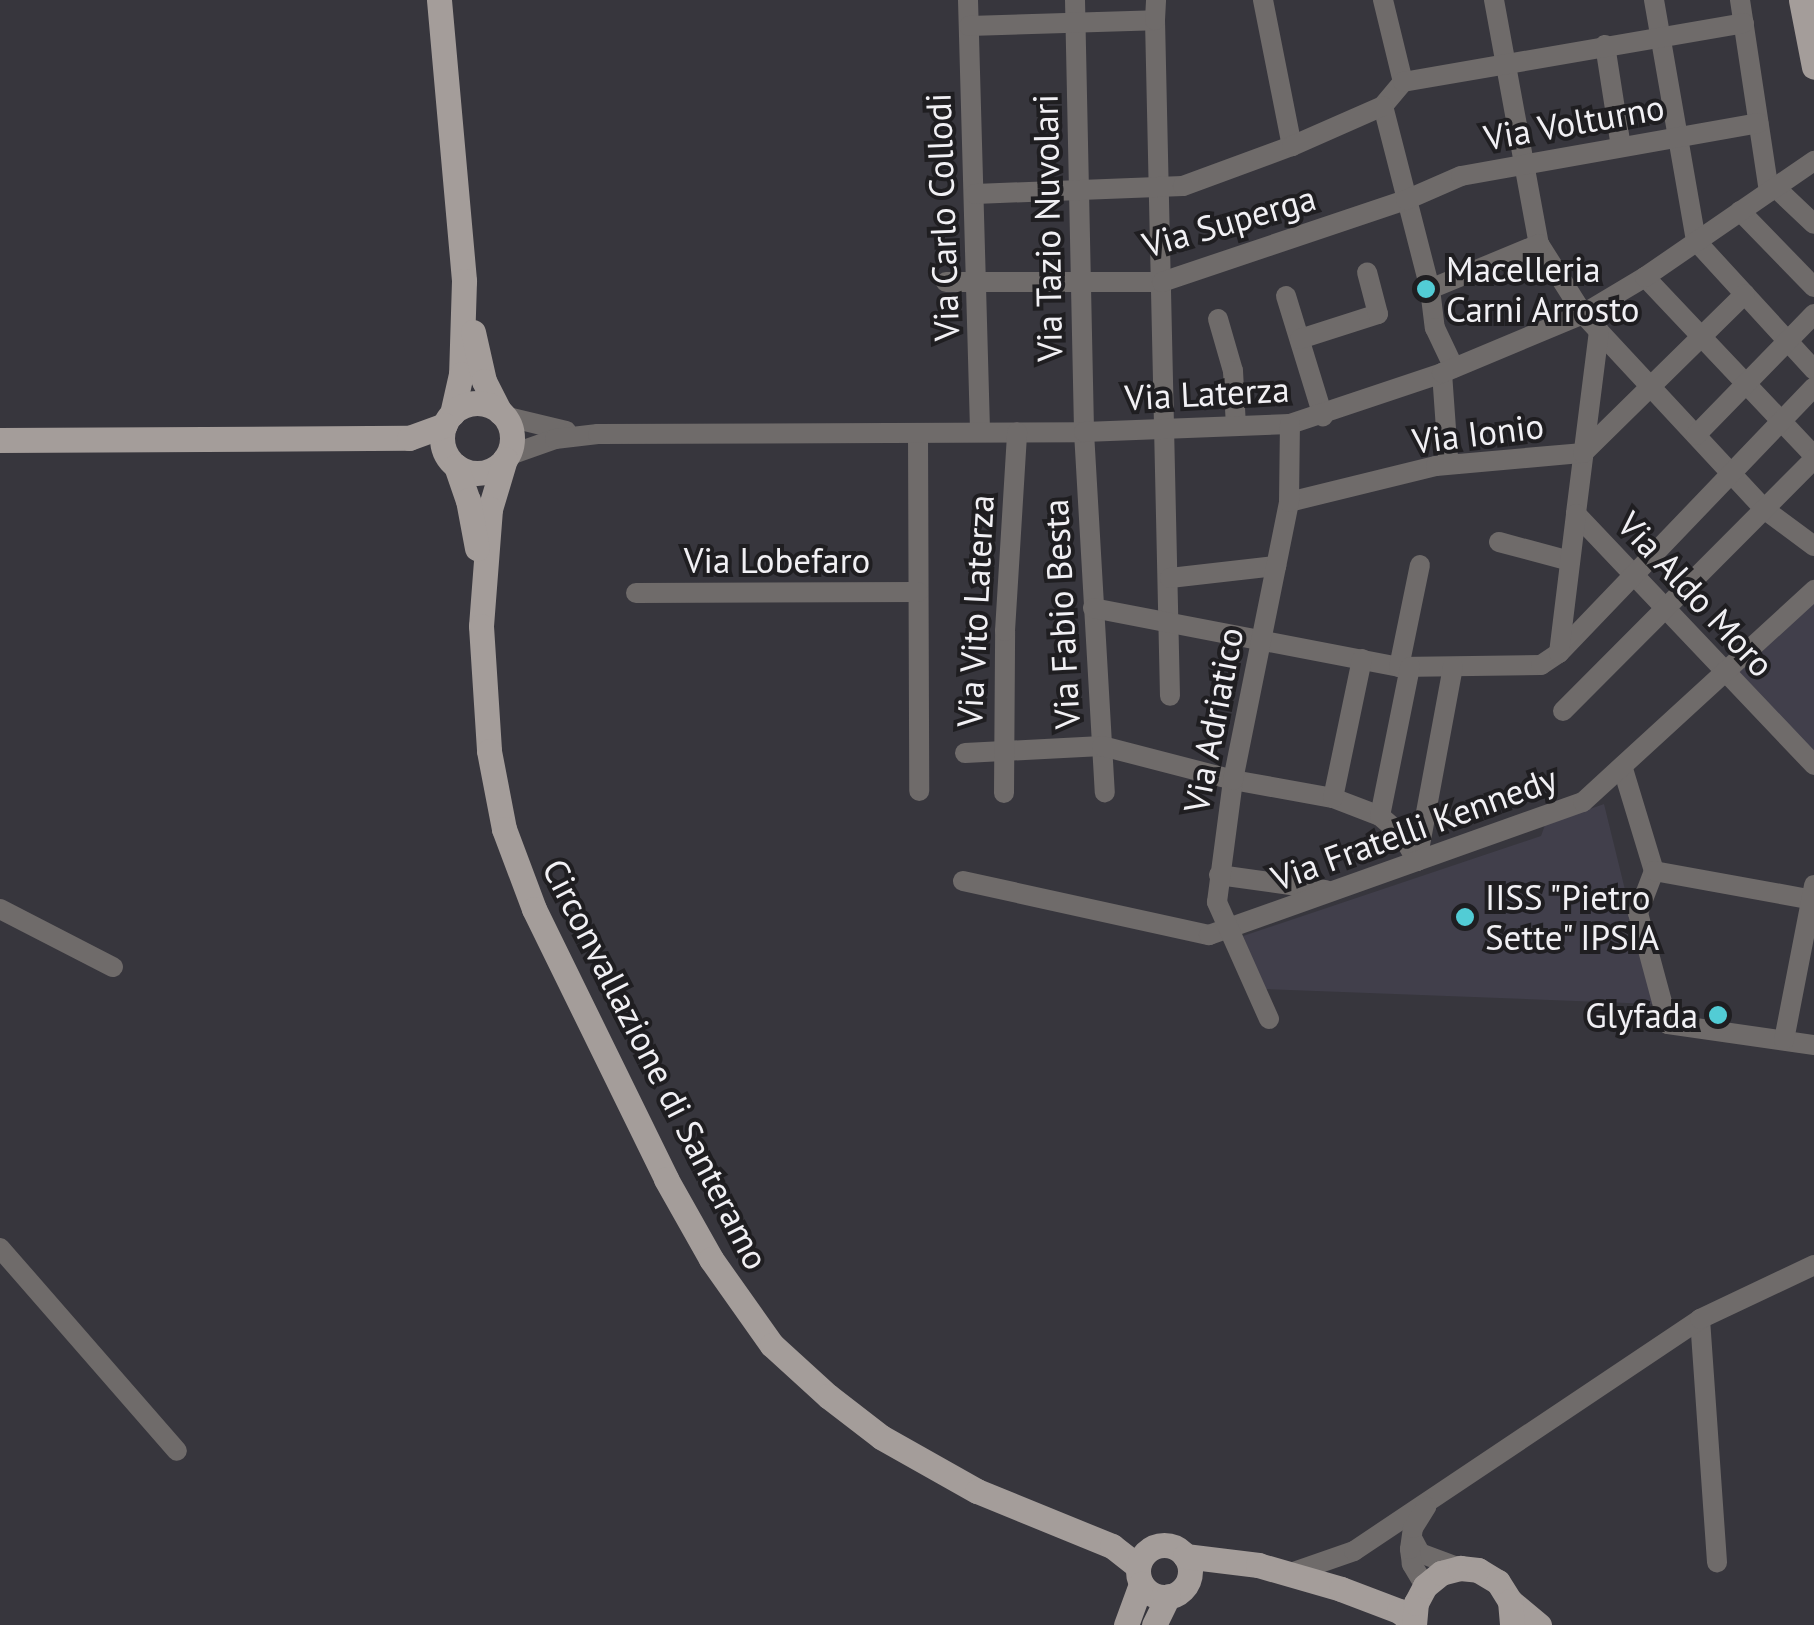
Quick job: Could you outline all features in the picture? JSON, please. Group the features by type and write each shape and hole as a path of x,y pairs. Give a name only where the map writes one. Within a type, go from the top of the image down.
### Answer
{"main road":[{"path":"392,438 429,449 454,464 488,472 506,458 512,436 484,380 464,281 438,0"},
{"path":"1806,7 1814,67"},
{"path":"454,464 443,444 461,374 464,281"},
{"path":"0,440 409,438 481,404 502,414"},
{"name":"Circonvallazione di Santeramo","path":"481,597 490,509 506,458"},
{"name":"Circonvallazione di Santeramo","path":"454,464 474,527 489,752 516,866 666,1178 729,1290 798,1372 882,1437 963,1484 1047,1518"},
{"path":"1047,1518 1078,1522 1156,1546 1172,1546 1185,1556 1240,1561 1342,1589 1399,1611 1414,1624 1422,1590 1440,1573 1460,1568 1489,1575 1511,1613 1540,1625"},
{"path":"1047,1518 1112,1546 1140,1575 1150,1593 1176,1591 1235,1571 1286,1575"},
{"path":"1126,1625 1144,1553 1156,1546"},
{"path":"1154,1625 1190,1571 1185,1556"},
{"path":"1342,1589 1422,1590"}],"street":[{"name":"Via Carlo Collodi","path":"968,0 980,432"},
{"name":"Via Tazio Nuvolari","path":"1075,0 1084,432"},
{"path":"1262,0 1292,146"},
{"path":"1383,0 1403,82"},
{"path":"1494,0 1539,244 1583,314 1764,509 1814,546"},
{"path":"1654,0 1696,241 1814,370"},
{"path":"1740,0 1772,190 1814,224"},
{"path":"969,26 1075,24 1156,10 1170,696"},
{"path":"975,194 1160,190 1183,186 1292,146 1383,106 1403,82 1744,24"},
{"path":"1605,46 1621,147"},
{"path":"1383,106 1448,370 1448,456"},
{"name":"Via Volturno","path":"1406,200 1461,176 1758,123"},
{"name":"Via Laterza","path":"598,434 1084,432 1290,424 1323,416 1448,370 1583,314 1645,277 1814,160"},
{"name":"Via Superga","path":"946,282 1162,282 1406,200"},
{"path":"1740,211 1814,287"},
{"path":"1430,289 1539,244"},
{"path":"1300,340 1378,314 1368,272"},
{"path":"1564,711 1814,458 1645,277"},
{"name":"Via Ionio","path":"1289,502 1436,466 1583,453 1744,294"},
{"path":"1286,296 1323,416"},
{"path":"1696,434 1814,314"},
{"path":"1218,319 1233,371 1236,426"},
{"name":"Via Aldo Moro","path":"1599,331 1576,514 1814,765"},
{"path":"1093,608 1404,667 1531,668 1559,653 1814,387"},
{"path":"502,414 542,428 598,434"},
{"name":"Via Adriatico","path":"1269,1019 1217,902 1233,780 1289,502 1290,424"},
{"name":"Via Vito Laterza","path":"1004,794 1002,753 1017,432"},
{"name":"Via Fabio Besta","path":"1084,432 1104,792"},
{"path":"918,433 919,791"},
{"path":"506,458 555,439 598,434"},
{"path":"1559,653 1576,514"},
{"path":"1499,542 1570,561"},
{"path":"1380,816 1420,565"},
{"path":"1170,578 1276,566"},
{"name":"Via Fratelli Kennedy","path":"963,881 1209,935 1227,929 1583,802 1814,590"},
{"name":"Via Lobefaro","path":"636,594 918,592"},
{"path":"1333,798 1362,659"},
{"path":"1416,861 1453,667"},
{"path":"965,753 1102,746 1233,780 1333,798 1380,816 1402,835 1416,861"},
{"path":"1622,769 1654,871 1638,913 1668,1024 1814,1045"},
{"path":"1654,871 1813,895 1784,1040"},
{"path":"1219,875 1333,891"},
{"path":"0,909 113,967"},
{"path":"0,1248 177,1451"},
{"path":"1286,1575 1354,1551 1700,1319 1814,1265"},
{"path":"1700,1319 1717,1562"},
{"path":"1422,1590 1412,1564 1412,1538 1418,1516 1431,1502"},
{"path":"1412,1538 1420,1553 1460,1568"}],"shaded area":[{"path":"1814,597 1814,753 1737,670"},
{"name":"IISS \"Pietro Sette\" IPSIA","path":"1604,804 1653,1004 1265,989 1243,936 1541,836 1545,825"}],"place":[{"name":"Macelleria Carni Arrosto","path":"1426,289"},
{"name":"IISS \"Pietro Sette\" IPSIA","path":"1465,917"},
{"name":"Glyfada","path":"1718,1015"}]}
